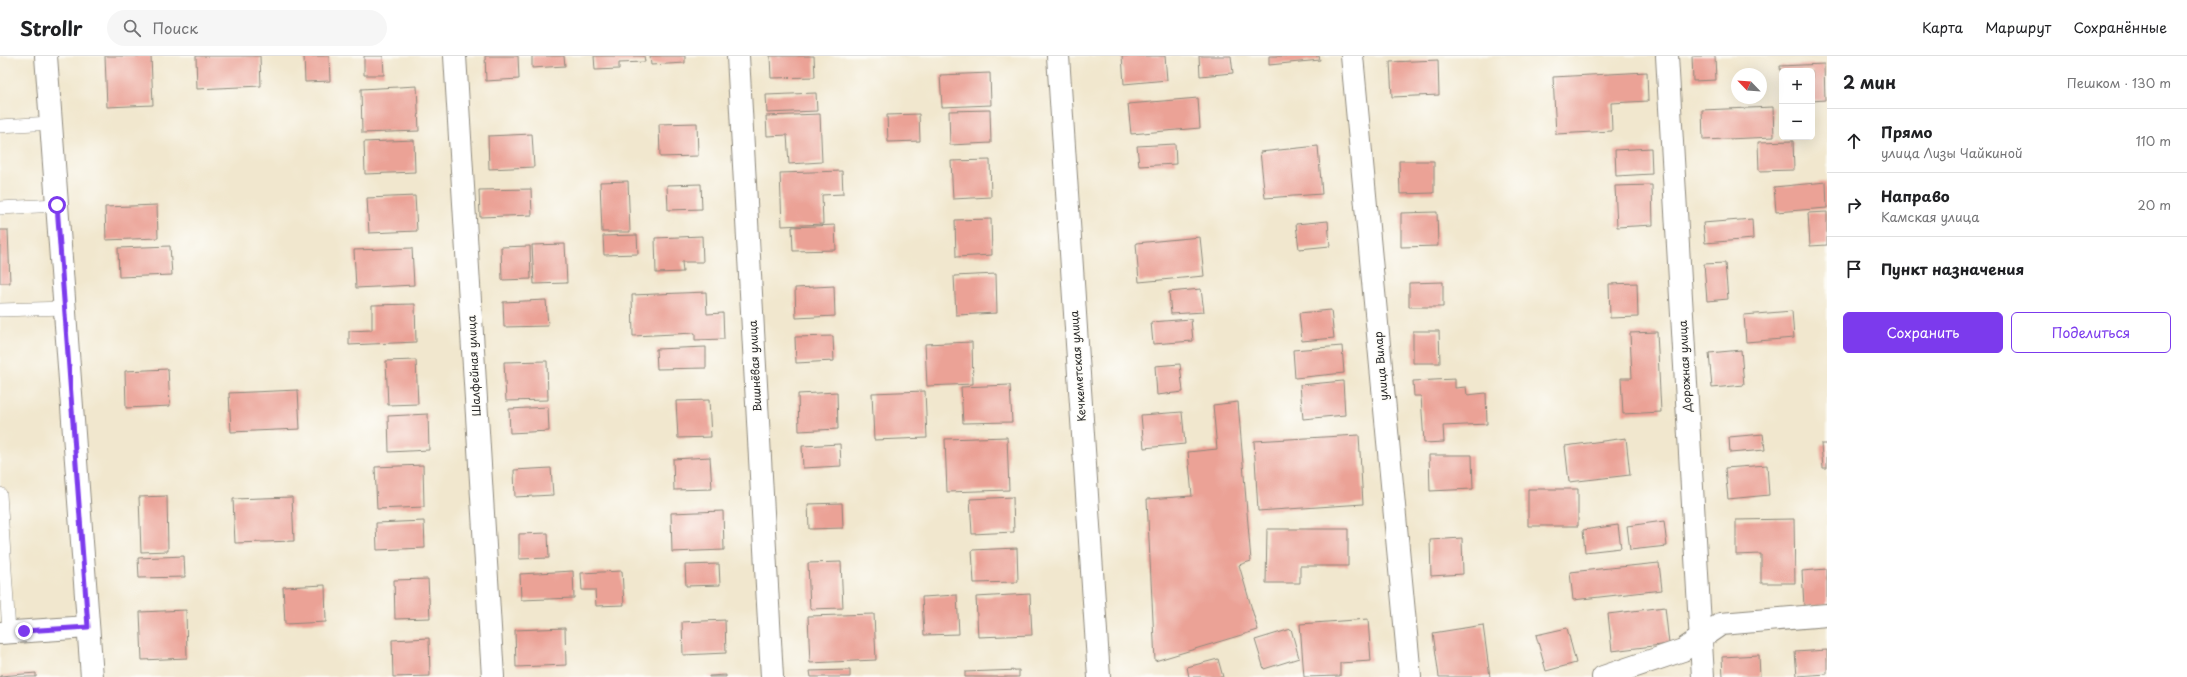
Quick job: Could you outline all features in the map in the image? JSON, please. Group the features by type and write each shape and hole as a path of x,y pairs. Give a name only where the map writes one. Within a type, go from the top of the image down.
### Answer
{"street":[{"path":"46,56 92,677"},
{"name":"Шалфейная улица","path":"455,56 493,677"},
{"name":"Вишнёвая улица","path":"738,56 772,677"},
{"name":"Кечкеметская улица","path":"1058,56 1099,677"},
{"name":"улица Вилар","path":"1352,56 1410,677"},
{"name":"Дорожная улица","path":"1667,56 1703,677"},
{"path":"1603,677 1683,650 1721,624 1827,615"},
{"path":"4,633 88,627"}],"lane":[{"path":"0,126 51,123"},
{"path":"0,208 57,205"},
{"path":"0,310 65,308"},
{"path":"0,494 4,633"}],"building":[{"path":"105,56 151,56 153,105 107,107"},
{"path":"196,56 260,56 261,86 197,89"},
{"path":"304,56 329,56 330,81 305,82"},
{"path":"364,56 383,56 384,75 364,75"},
{"path":"485,56 518,56 519,79 486,81"},
{"path":"532,56 564,56 565,66 532,68"},
{"path":"594,56 644,56 645,62 619,63 619,69 595,70"},
{"path":"650,56 685,56 685,63 651,65"},
{"path":"770,56 814,56 815,77 771,78"},
{"path":"1122,56 1165,56 1167,80 1124,84"},
{"path":"1199,56 1231,56 1233,73 1200,76"},
{"path":"1269,56 1319,56 1320,60 1269,65"},
{"path":"1692,56 1715,56 1716,80 1693,81"},
{"path":"1438,60 1439,95 1392,97 1390,62"},
{"path":"1824,64 1825,100 1815,101 1815,68 1780,68 1780,66"},
{"path":"1647,72 1648,101 1611,103 1612,131 1556,134 1553,77"},
{"path":"990,73 991,105 942,107 940,75"},
{"path":"417,86 419,131 362,133 361,89"},
{"path":"816,93 817,111 767,113 766,95"},
{"path":"1198,98 1200,128 1131,134 1128,104"},
{"path":"1773,107 1774,137 1703,140 1702,110"},
{"path":"990,110 991,143 950,145 949,111"},
{"path":"820,114 822,162 789,164 787,135 767,136 766,116"},
{"path":"919,114 920,141 888,142 887,115"},
{"path":"697,123 698,156 660,157 659,124"},
{"path":"532,134 534,167 489,169 488,136"},
{"path":"414,140 415,172 365,174 364,142"},
{"path":"1793,141 1794,170 1759,171 1758,142"},
{"path":"1175,144 1176,164 1139,166 1137,146"},
{"path":"1318,146 1322,194 1265,198 1260,152"},
{"path":"1651,148 1652,174 1616,176 1615,150"},
{"path":"990,160 991,197 953,199 951,161"},
{"path":"1399,161 1434,161 1434,193 1400,194"},
{"path":"842,171 843,194 822,195 823,224 782,226 780,173"},
{"path":"628,181 630,232 602,232 600,182"},
{"path":"1826,182 1827,208 1776,212 1774,187"},
{"path":"701,184 702,209 668,210 667,185"},
{"path":"1652,185 1653,225 1617,227 1615,186"},
{"path":"531,189 532,215 480,217 479,190"},
{"path":"415,196 417,231 369,233 367,198"},
{"path":"157,205 158,238 106,240 105,207"},
{"path":"1437,212 1438,246 1401,247 1401,213"},
{"path":"1827,212 1827,245 1810,246 1808,213"},
{"path":"991,219 992,255 956,257 955,220"},
{"path":"1752,219 1753,239 1705,243 1703,223"},
{"path":"1328,221 1330,246 1299,249 1296,224"},
{"path":"835,225 836,250 793,251 792,227"},
{"path":"0,230 8,230 10,283 0,283"},
{"path":"637,235 638,254 604,255 603,236"},
{"path":"702,236 703,262 682,262 683,272 656,273 655,238"},
{"path":"1200,237 1204,276 1139,282 1136,243"},
{"path":"565,244 567,283 534,284 532,245"},
{"path":"170,246 172,275 119,277 118,248"},
{"path":"530,246 531,279 502,280 501,247"},
{"path":"412,248 414,285 356,288 354,250"},
{"path":"1725,263 1728,299 1707,301 1704,264"},
{"path":"996,274 997,313 956,315 954,276"},
{"path":"1443,282 1443,307 1409,307 1409,283"},
{"path":"1637,283 1638,317 1610,318 1609,284"},
{"path":"834,286 835,316 796,318 795,288"},
{"path":"1201,289 1204,312 1171,314 1169,292"},
{"path":"706,292 707,314 723,313 724,339 695,340 695,333 633,336 632,295"},
{"path":"546,300 548,326 504,327 503,302"},
{"path":"415,304 416,342 349,345 349,331 372,330 372,305"},
{"path":"1331,310 1334,338 1302,341 1299,313"},
{"path":"1792,311 1794,338 1746,342 1744,315"},
{"path":"1191,319 1193,341 1153,344 1151,322"},
{"path":"1413,331 1439,331 1440,363 1413,363"},
{"path":"1657,332 1661,412 1623,414 1621,378 1632,378 1630,333"},
{"path":"833,336 834,361 796,363 795,337"},
{"path":"972,342 973,384 927,386 925,344"},
{"path":"1342,346 1344,373 1295,378 1293,350"},
{"path":"706,347 706,368 657,369 656,349"},
{"path":"1741,350 1744,385 1712,388 1709,353"},
{"path":"416,360 418,404 388,405 386,361"},
{"path":"547,361 548,400 506,401 504,362"},
{"path":"1180,364 1183,392 1157,395 1155,366"},
{"path":"168,369 170,406 126,408 125,371"},
{"path":"1455,379 1455,388 1466,387 1467,395 1486,393 1487,424 1443,426 1444,442 1424,443 1421,396 1414,396 1413,381"},
{"path":"1343,381 1345,415 1303,419 1300,385"},
{"path":"1010,385 1012,422 963,423 961,387"},
{"path":"298,390 300,429 231,432 229,393"},
{"path":"925,391 927,438 874,440 872,393"},
{"path":"837,392 838,429 799,431 798,394"},
{"path":"709,400 711,437 678,438 676,401"},
{"path":"1238,402 1251,561 1239,565 1258,630 1155,661 1147,499 1192,496 1188,452 1217,449 1213,405"},
{"path":"548,407 549,431 510,433 509,409"},
{"path":"1182,412 1185,444 1144,448 1141,415"},
{"path":"428,414 429,450 389,452 388,416"},
{"path":"1763,434 1765,450 1730,453 1729,437"},
{"path":"1359,435 1363,504 1258,511 1254,441"},
{"path":"1007,437 1009,490 947,492 945,439"},
{"path":"1626,438 1630,475 1569,482 1565,446"},
{"path":"840,444 841,466 803,468 802,446"},
{"path":"1821,444 1827,444 1827,468 1823,468"},
{"path":"1429,455 1472,455 1473,489 1430,491"},
{"path":"710,457 712,489 674,490 673,459"},
{"path":"423,465 424,507 377,509 375,467"},
{"path":"1767,465 1769,495 1728,499 1725,468"},
{"path":"551,468 553,495 515,497 514,470"},
{"path":"1528,489 1578,489 1578,526 1528,526"},
{"path":"167,496 168,551 141,552 139,497"},
{"path":"292,497 294,541 235,543 233,499"},
{"path":"1013,497 1014,532 972,534 970,499"},
{"path":"842,503 843,528 809,529 808,504"},
{"path":"723,511 724,550 672,552 671,513"},
{"path":"1794,519 1795,583 1761,583 1761,554 1736,555 1736,520"},
{"path":"424,521 425,548 377,550 376,523"},
{"path":"1664,521 1667,546 1630,550 1627,526"},
{"path":"1618,525 1621,548 1585,552 1583,530"},
{"path":"1267,529 1348,529 1348,566 1300,566 1300,583 1266,583"},
{"path":"548,533 549,558 519,559 519,534"},
{"path":"1462,538 1463,574 1431,576 1430,540"},
{"path":"1017,548 1018,582 974,583 972,550"},
{"path":"184,556 185,577 139,578 138,558"},
{"path":"841,562 843,608 810,609 808,563"},
{"path":"1659,563 1662,590 1573,600 1570,572"},
{"path":"719,564 720,585 686,586 685,565"},
{"path":"1827,569 1827,605 1804,606 1802,571"},
{"path":"573,571 574,598 521,600 520,574"},
{"path":"622,571 624,605 596,606 595,590 582,590 581,573"},
{"path":"428,579 430,618 395,619 394,580"},
{"path":"325,585 326,622 285,624 283,587"},
{"path":"1030,594 1032,635 978,637 976,597"},
{"path":"957,595 959,634 924,635 922,597"},
{"path":"1665,607 1669,644 1612,651 1608,614"},
{"path":"186,610 187,658 142,660 140,612"},
{"path":"874,614 876,660 810,663 808,616"},
{"path":"1368,619 1371,661 1340,663 1340,676 1304,677 1300,624"},
{"path":"725,620 726,653 683,655 682,622"},
{"path":"1483,625 1490,677 1439,677 1433,633"},
{"path":"565,628 566,665 516,667 515,630"},
{"path":"1567,628 1576,663 1546,671 1536,635"},
{"path":"1291,629 1299,658 1264,669 1255,640"},
{"path":"429,638 430,676 393,677 392,640"},
{"path":"1827,650 1827,674 1797,676 1795,652"},
{"path":"1759,655 1760,677 1723,677 1722,657"},
{"path":"1218,659 1223,677 1189,677 1187,667"},
{"path":"850,670 850,677 811,677 810,671"},
{"path":"1019,670 1019,677 965,677 965,672"},
{"path":"36,673 36,677 0,677 0,676"},
{"path":"726,675 726,677 709,677 709,676"}],"route":[{"path":"24,631 88,627 57,205"}]}
